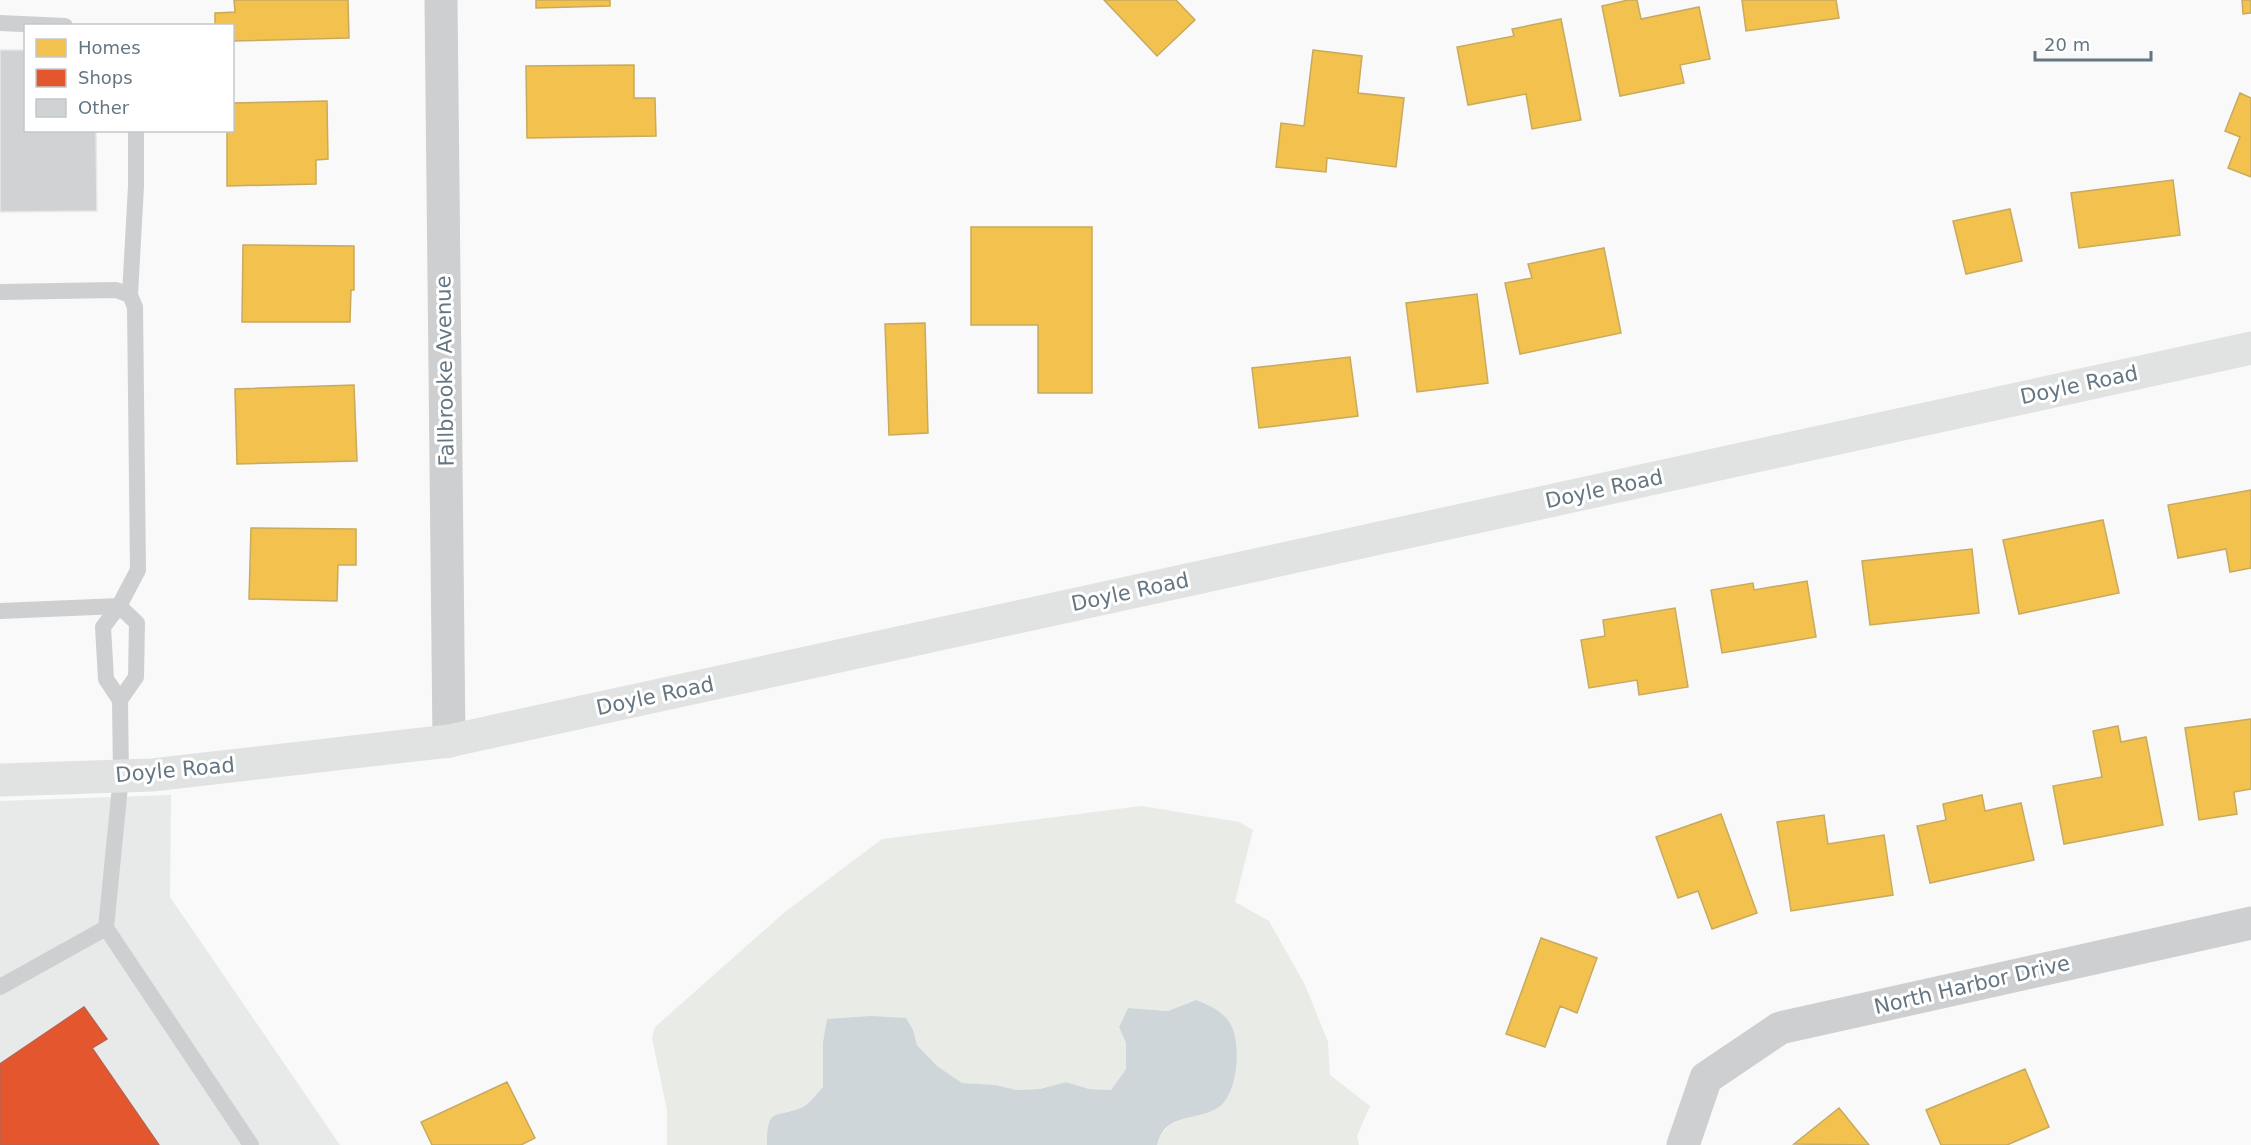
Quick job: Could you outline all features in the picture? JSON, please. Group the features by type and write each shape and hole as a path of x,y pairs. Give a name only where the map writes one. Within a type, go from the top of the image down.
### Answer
{"main road":[{"name":"Doyle Road","path":"0,780 152,775 449,741 2251,348"}],"street":[{"name":"Fallbrooke Avenue","path":"441,0 449,741"},
{"name":"North Harbor Drive","path":"1683,1145 1706,1078 1780,1028 2251,923"}],"lane":[{"path":"0,22 32,24"},
{"path":"136,132 136,186 130,295 135,307 138,570 119,606 103,627 106,679 120,700 121,776 106,928 251,1145"},
{"path":"0,292 116,290 130,295"},
{"path":"0,612 119,606 137,623 136,677 120,700"},
{"path":"0,987 106,928"}],"shaded area":[{"path":"171,795 170,897 340,1145 0,1145 0,801"},
{"path":"1142,806 1239,822 1253,830 1235,902 1269,921 1305,985 1328,1042 1330,1075 1370,1106 1357,1136 1359,1145 1157,1145 1166,1129 1173,1123 1217,1108 1196,1000 1168,1011 1128,1008 1119,1027 1126,1043 1126,1069 1111,1090 1089,1089 1066,1082 1040,1089 1016,1090 996,1085 962,1083 937,1066 917,1045 913,1030 823,1043 823,1087 803,1107 771,1119 767,1132 767,1145 667,1145 667,1110 652,1038 655,1027 785,912 882,839"},
{"path":"1196,1000 1221,1013 1232,1027 1237,1059 1233,1083 1229,1094 1216,1109 1173,1123 1166,1128 1157,1145 767,1145 767,1132 771,1119 803,1107 823,1087 823,1043 827,1019 871,1016 906,1018 913,1030 917,1045 937,1066 962,1083 996,1085 1016,1090 1040,1089 1066,1082 1089,1089 1111,1090 1126,1069 1126,1043 1119,1027 1128,1008 1168,1011"}],"building: Homes":[{"path":"234,0 348,0 349,38 234,41 234,24 215,24 215,13 235,12"},
{"path":"536,0 610,0 610,6 536,8"},
{"path":"1104,0 1176,0 1195,20 1157,56"},
{"path":"1637,0 1641,19 1699,7 1710,59 1680,65 1684,83 1620,96 1602,6"},
{"path":"1742,0 1836,0 1839,18 1746,31"},
{"path":"2242,0 2251,0 2251,13 2243,14"},
{"path":"1561,19 1581,120 1532,129 1526,94 1468,105 1457,47 1514,36 1512,29"},
{"path":"1313,50 1362,56 1358,93 1404,98 1396,167 1327,158 1326,172 1276,167 1281,123 1304,126"},
{"path":"634,65 634,98 655,98 656,136 527,138 526,66"},
{"path":"2240,93 2251,98 2251,177 2228,168 2240,137 2225,131"},
{"path":"327,101 328,159 316,160 316,184 227,186 227,132 234,132 234,103"},
{"path":"2173,180 2180,235 2079,248 2071,193"},
{"path":"2010,209 2022,261 1966,274 1953,221"},
{"path":"971,227 1092,227 1092,393 1038,393 1038,325 971,325"},
{"path":"243,245 354,246 354,290 351,290 350,322 242,322"},
{"path":"1604,248 1621,333 1520,354 1505,283 1532,278 1528,264"},
{"path":"1477,294 1488,383 1417,392 1406,303"},
{"path":"925,323 928,433 889,435 885,324"},
{"path":"1350,357 1358,416 1259,428 1252,368"},
{"path":"354,385 357,461 237,464 235,389"},
{"path":"2251,490 2251,568 2230,572 2226,549 2178,558 2168,505"},
{"path":"2103,520 2119,593 2019,614 2003,540"},
{"path":"251,528 356,529 356,565 338,565 337,601 249,599"},
{"path":"1972,549 1979,613 1870,625 1862,561"},
{"path":"1807,581 1816,637 1722,653 1711,590 1753,583 1754,590"},
{"path":"1675,608 1688,687 1639,695 1637,680 1589,688 1581,640 1605,636 1603,620"},
{"path":"2251,719 2251,789 2234,792 2237,814 2199,820 2185,728"},
{"path":"2118,726 2121,742 2146,737 2163,825 2064,844 2053,786 2102,777 2093,731"},
{"path":"1982,795 1985,811 2021,803 2034,860 1930,883 1917,826 1946,820 1943,804"},
{"path":"1721,814 1757,913 1712,929 1698,891 1678,898 1656,837"},
{"path":"1824,815 1828,844 1884,835 1893,895 1791,911 1777,822"},
{"path":"1541,938 1597,958 1577,1013 1560,1006 1545,1047 1506,1034"},
{"path":"2025,1069 2049,1127 2007,1145 1941,1145 1926,1110"},
{"path":"507,1082 535,1138 521,1145 432,1145 421,1122"},
{"path":"1839,1108 1869,1145 1794,1144"}],"building: Shops":[{"path":"84,1007 107,1039 92,1048 159,1145 0,1145 0,1064"}],"building: Other":[{"path":"0,50 24,50 24,132 96,132 97,211 0,212"}]}
